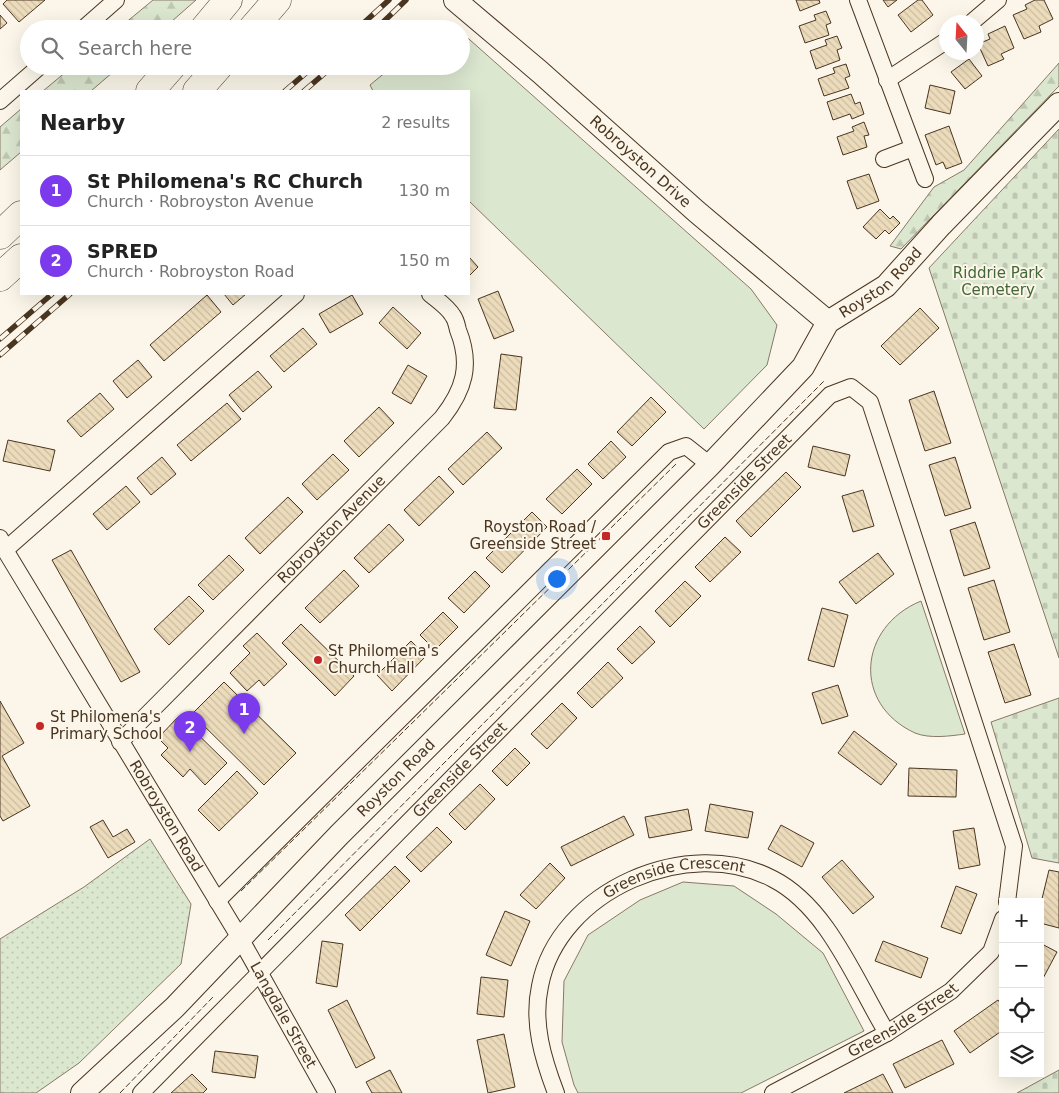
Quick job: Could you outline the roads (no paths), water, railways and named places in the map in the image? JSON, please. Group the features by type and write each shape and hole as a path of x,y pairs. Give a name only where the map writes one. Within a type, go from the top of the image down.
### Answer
{"highway":[{"path":"211,20 228,0"},
{"path":"260,20 277,0"},
{"path":"151,90 164,75"},
{"path":"198,90 211,75"},
{"path":"0,235 20,217"},
{"path":"0,277 20,259"}],"main road":[{"name":"Robroyston Drive","path":"456,0 547,78 697,212 828,322"},
{"name":"Royston Road","path":"82,1093 175,1007 339,835 710,465 804,367 828,322 886,286 1059,104"}],"street":[{"path":"93,20 116,0"},
{"path":"858,0 925,179"},
{"path":"980,15 998,0"},
{"path":"887,80 939,46"},
{"path":"0,101 30,75"},
{"path":"884,159 913,148"},
{"path":"2,544 295,295"},
{"name":"Robroyston Avenue","path":"120,742 442,418 456,400 464,380 463,342 453,316 431,295"},
{"name":"Greenside Street","path":"258,974 830,395 851,387 870,402 1014,846 1008,898"},
{"path":"217,901 669,452 686,446 710,465"},
{"name":"Robroyston Road","path":"2,544 240,938"},
{"name":"Greenside Crescent","path":"556,1093 546,1066 538,1034 540,986 550,954 568,927 589,905 618,886 651,871 702,862 738,867 773,878 792,891 818,915 886,1032"},
{"name":"Greenside Street","path":"773,1093 886,1032 951,991 991,952 999,930"},
{"name":"Langdale Street","path":"240,938 258,974 327,1093"},
{"path":"141,1093 258,974"}],"railway":[{"path":"367,20 389,0"},
{"path":"385,20 406,0"},
{"path":"286,90 304,75"},
{"path":"305,90 323,75"},
{"path":"0,339 51,295"},
{"path":"0,355 69,295"}],"place":[{"name":"Royston Road / Greenside Street","path":"606,536"},
{"name":"St Philomena's Church Hall","path":"318,660"},
{"name":"St Philomena's Primary School","path":"40,726"},
{"name":"St Philomena's RC Church","path":"244,734"},
{"name":"SPRED","path":"190,752"}],"park label":[{"name":"Riddrie Park Cemetery","path":"998,282"}]}
